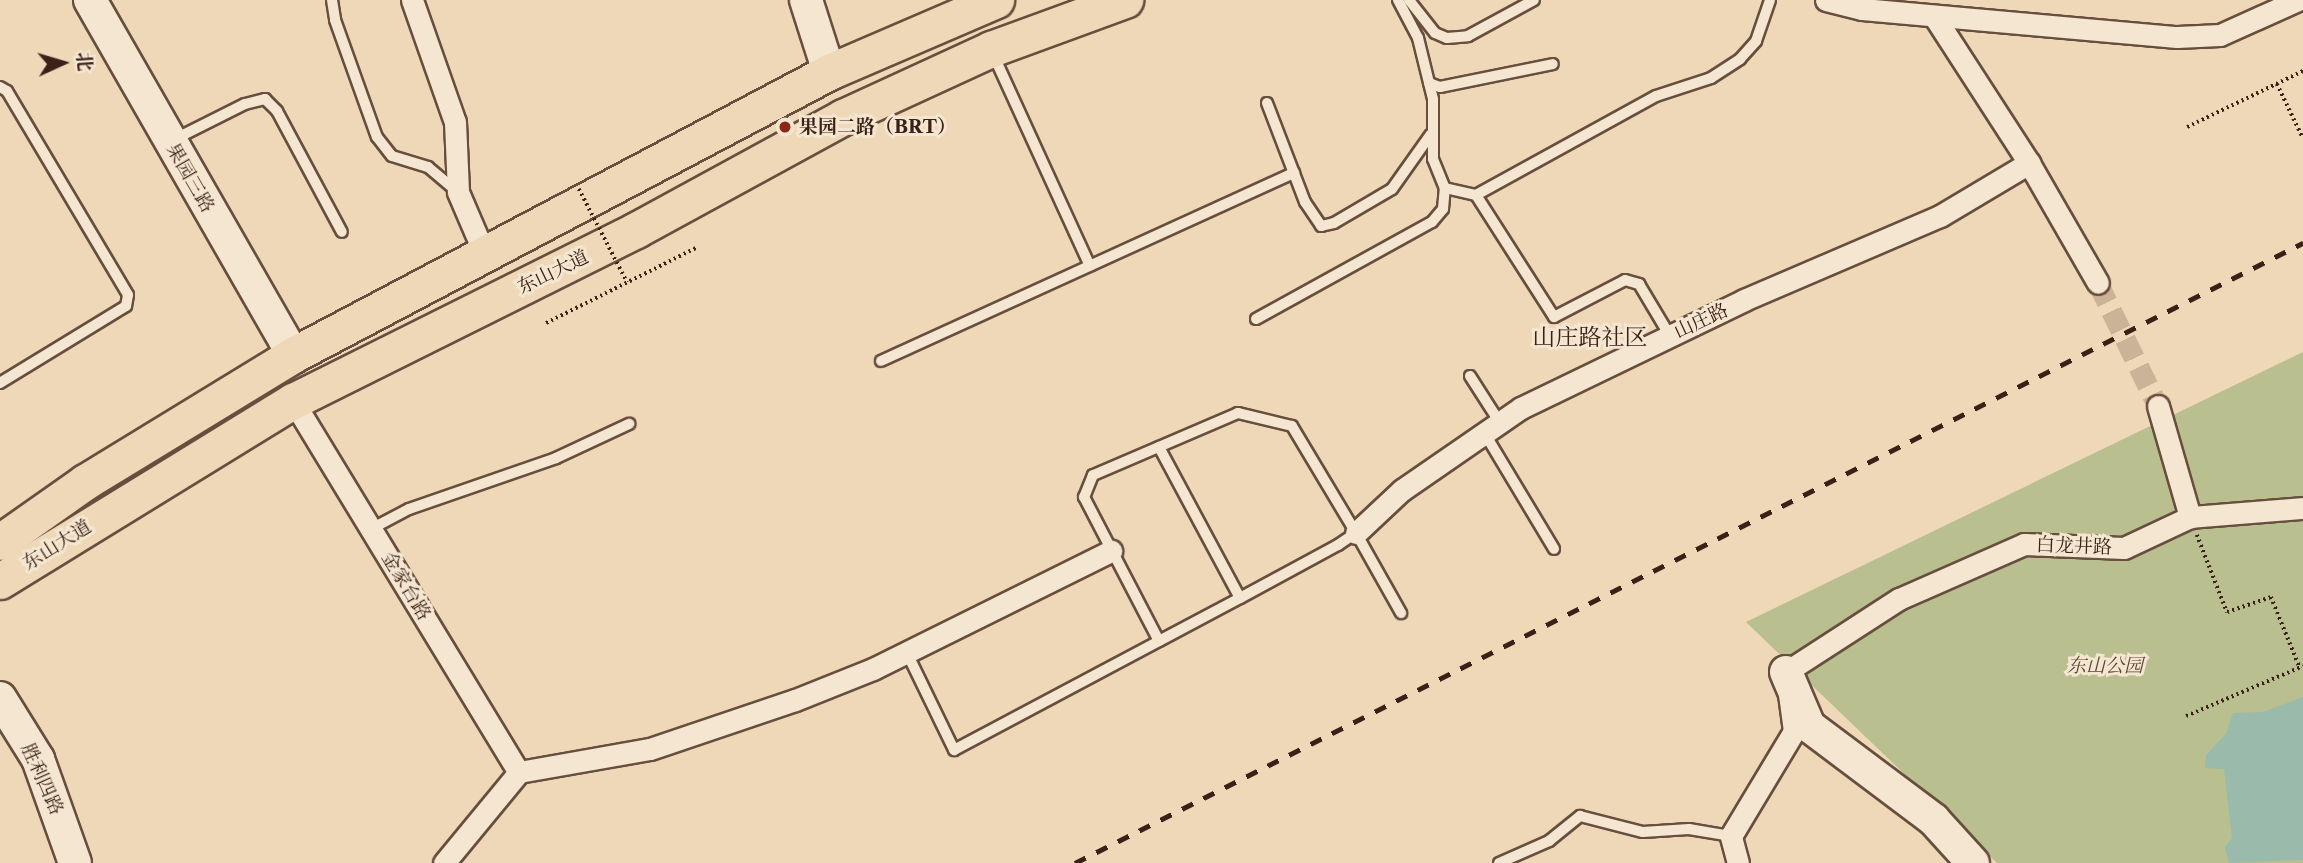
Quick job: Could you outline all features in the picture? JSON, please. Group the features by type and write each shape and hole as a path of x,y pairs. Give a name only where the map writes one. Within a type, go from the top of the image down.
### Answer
{"main road":[{"name":"东山大道","path":"0,542 85,482 293,355 830,72 996,0"},
{"name":"东山大道","path":"0,581 293,401 636,230 843,117 991,49 1125,0"}],"street":[{"name":"果园三路","path":"90,0 293,355"},
{"path":"412,0 455,122 458,192 485,255"},
{"path":"806,0 830,72"},
{"path":"1826,0 1934,16 2178,37 2220,35 2298,0"},
{"path":"1934,16 2029,163 2098,283"},
{"name":"山庄路","path":"1356,533 1402,490 1521,408 1670,336 1940,216 2029,163"},
{"name":"金家台路","path":"293,401 519,772"},
{"path":"2158,406 2190,517"},
{"path":"0,528 85,482"},
{"name":"白龙井路","path":"1786,672 1899,599 2024,544 2124,548 2190,517 2303,508"},
{"path":"0,593 82,530"},
{"path":"444,863 519,772 650,749 795,700 907,653 1111,551"},
{"path":"1738,863 1731,836 1794,731 1786,672"},
{"path":"1786,672 1809,726 1934,820 1973,863"},
{"name":"胜利四路","path":"0,698 38,759 75,863"},
{"name":"胜利四路","path":"0,736 22,769 56,863"}],"lane":[{"path":"332,0 335,20 377,137 392,156 428,167 458,192"},
{"path":"1256,319 1432,222 1443,209 1445,188 1433,159 1429,83 1418,38 1398,0"},
{"path":"1409,0 1435,33 1447,38 1468,36 1534,0"},
{"path":"1445,188 1476,195 1656,96 1711,78 1740,59 1756,41 1770,0"},
{"path":"991,49 1090,266"},
{"path":"1429,83 1440,87 1553,64"},
{"path":"0,87 7,91 128,295 126,306 0,383"},
{"path":"169,142 245,103 265,99 277,111 342,232"},
{"path":"1267,103 1314,220 1321,226 1334,223 1392,189 1431,134"},
{"path":"881,361 1294,173"},
{"path":"1476,195 1554,317 1625,281 1639,284 1670,336"},
{"path":"1470,376 1492,428 1555,549"},
{"path":"1158,641 1084,497 1093,475 1238,413 1292,426 1401,613"},
{"path":"371,529 409,509 556,458 629,424"},
{"path":"1158,447 1240,598"},
{"path":"907,653 954,750 1356,533"},
{"path":"1499,863 1549,841 1580,816 1643,832 1689,829 1731,836"}],"path":[{"path":"2187,127 2303,71"},
{"path":"2277,84 2303,138"},
{"path":"579,188 627,282"},
{"path":"546,323 696,248"},
{"path":"2186,716 2302,667 2271,597 2227,612 2190,517"}],"green space":[{"name":"东山公园","path":"2303,352 2303,863 1997,863 1746,622"}],"shaded area":[{"path":"2303,697 2303,860 2229,863 2225,847 2232,838 2224,769 2205,768 2206,755 2226,734 2233,713 2263,712"}],"tunnel":[{"path":"2098,283 2158,406"}],"railway":[{"path":"1075,863 2303,243"}],"place":[{"name":"果园二路（BRT）","path":"785,127"}],"district":[{"name":"山庄路社区","path":"1590,337"}]}
